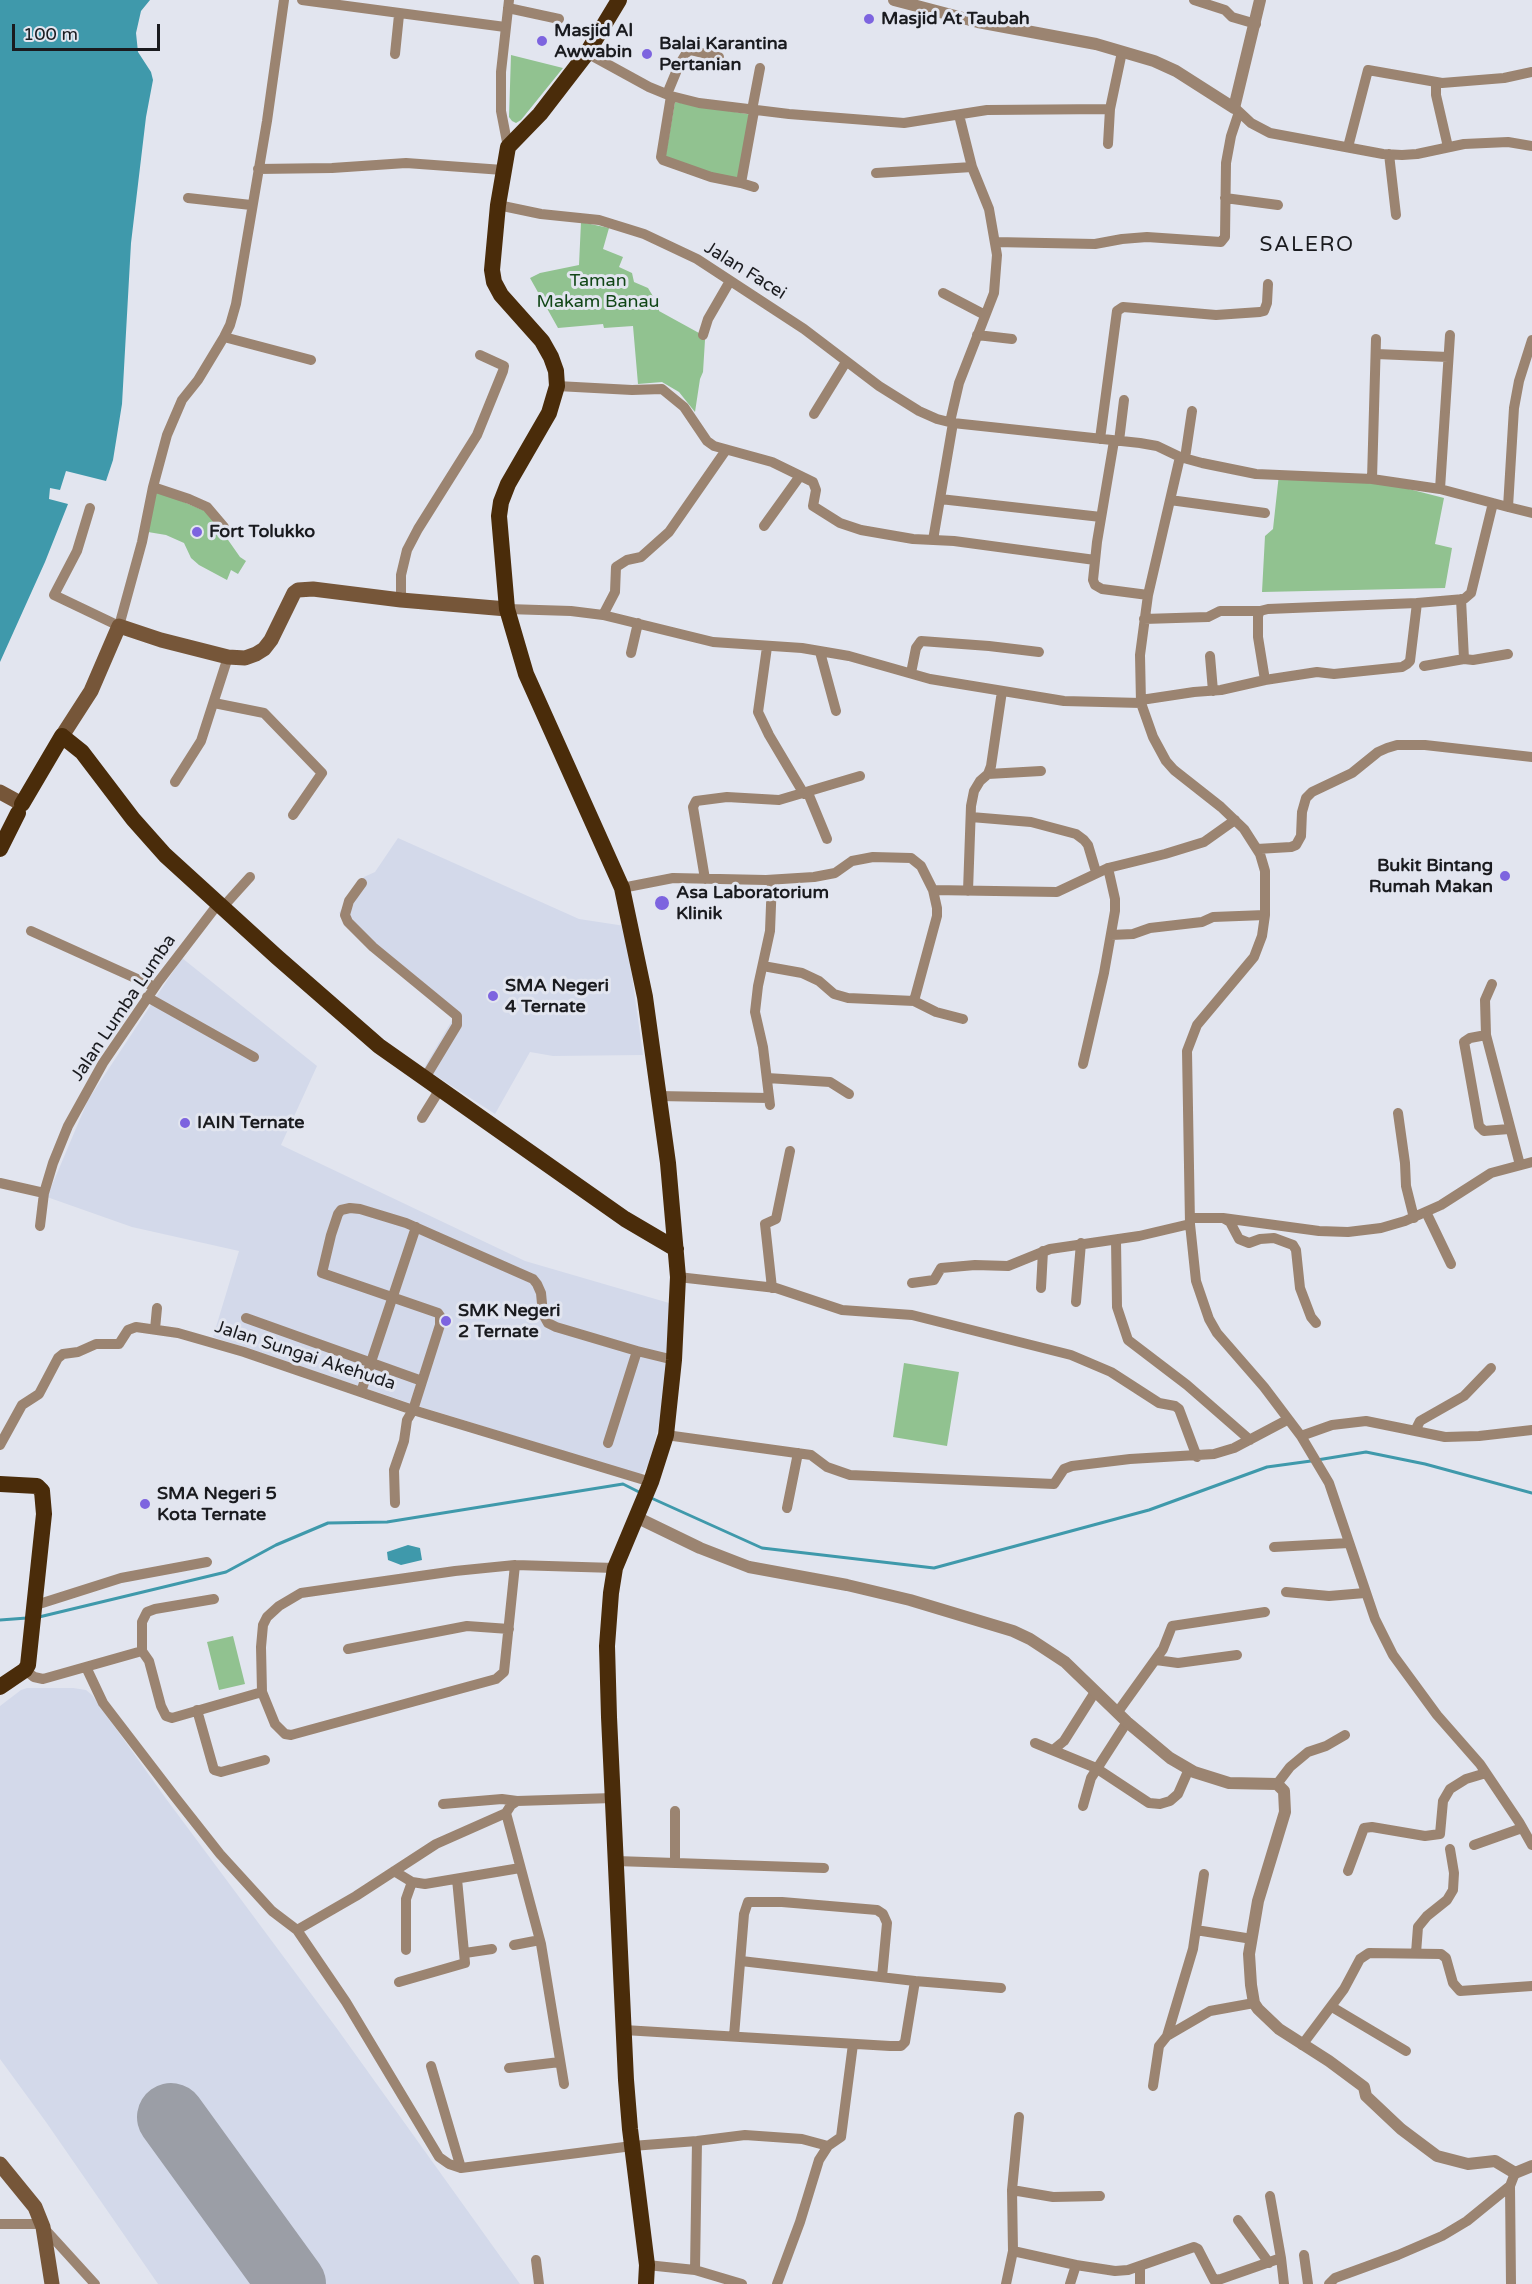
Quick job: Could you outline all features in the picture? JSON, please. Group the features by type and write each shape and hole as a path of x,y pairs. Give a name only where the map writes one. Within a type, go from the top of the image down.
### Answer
{"highway":[{"path":"619,0 586,53 540,114 508,147 498,206 492,270 494,282 501,295 542,341 556,371 557,386 549,413 508,484 501,502 499,516 507,609 526,674 622,888 645,997 668,1163 676,1249 678,1277 674,1360 666,1435 650,1484 615,1568 607,1646 624,2030 632,2146 647,2265 646,2284"},
{"path":"0,849 62,736 82,752 133,819 165,855 356,1026 440,1089 625,1220 676,1249"},
{"path":"0,1484 37,1486 42,1491 44,1523 28,1665 25,1670 0,1687"}],"main road":[{"path":"62,736 91,691 119,626 228,657 245,658 264,649 271,640 294,592 298,590 313,589 401,600 507,609"},
{"path":"0,792 20,809"},
{"path":"0,2164 35,2207 42,2226 52,2284"}],"street":[{"path":"90,508 77,551 54,595 119,626 142,542 161,452 178,408 230,325 242,279 284,0"},
{"path":"302,0 399,15 505,27"},
{"path":"894,0 909,2 978,22 1096,44 1154,61 1176,71 1237,110 1251,123 1270,132 1389,154 1417,154 1448,147 1490,142 1532,146"},
{"path":"1194,0 1222,9 1232,17 1256,24"},
{"path":"995,243 1095,244 1122,238 1147,237 1221,242 1225,237 1226,163 1260,0"},
{"path":"508,147 501,111 501,72 508,4 559,19"},
{"path":"395,54 399,15"},
{"path":"720,57 690,50 679,65 669,95 661,157 663,160 711,177 754,187"},
{"path":"1108,144 1110,109 1122,52"},
{"path":"586,53 669,95 699,103 753,110 904,123 1008,109 1110,109"},
{"path":"741,183 760,68"},
{"path":"1348,147 1368,70 1436,82 1465,82 1532,72"},
{"path":"1436,82 1436,95 1448,147"},
{"path":"933,540 959,383 995,284 997,255 989,209 972,167 959,115"},
{"path":"1389,154 1396,215"},
{"path":"258,169 332,168 406,163 503,170"},
{"path":"876,173 972,167"},
{"path":"188,198 252,205"},
{"path":"1225,198 1278,205"},
{"name":"Jalan Facei","path":"498,206 541,214 599,220 644,234 698,259 804,329 904,403 952,423 1156,446 1183,458 1256,474 1372,479 1440,489 1532,513"},
{"path":"703,334 708,319 730,281"},
{"path":"1100,439 1117,311 1123,307 1216,315 1260,312 1264,310 1267,303 1268,284"},
{"path":"943,293 985,315"},
{"path":"977,335 1012,339"},
{"path":"1440,489 1450,335"},
{"path":"224,337 310,360"},
{"path":"1372,479 1377,339"},
{"path":"1508,507 1514,408 1519,381 1532,340"},
{"path":"1376,354 1448,357"},
{"path":"401,600 401,575 407,550 426,515 477,435 506,361 480,355"},
{"path":"814,414 846,362"},
{"path":"557,386 632,390 662,389 684,407 707,441 714,446 772,462 816,486 813,506 840,523 876,534 954,541 1095,560"},
{"path":"1124,400 1101,517 1093,580 1098,587 1148,595"},
{"path":"1192,411 1183,458 1170,500 1148,595 1140,655 1141,702 1166,761 1244,829 1257,849 1265,871 1265,915 1262,936 1254,957 1197,1025 1187,1051 1190,1221 1196,1281 1209,1319 1217,1333 1264,1387 1303,1440 1329,1482 1378,1627 1399,1664 1437,1715 1486,1773 1532,1845"},
{"path":"603,615 615,592 616,567 627,560 641,557 669,532 726,450"},
{"path":"764,526 800,476"},
{"path":"153,487 201,504 212,511 224,527"},
{"path":"940,499 1101,517"},
{"path":"1170,500 1265,513"},
{"path":"1144,619 1208,616 1220,611 1417,603 1468,597 1471,593 1493,503"},
{"path":"1461,599 1464,659"},
{"path":"507,609 571,611 603,615 713,642 802,648 849,656 942,682 1002,692 1075,702 1141,702 1317,672 1334,674 1401,667 1410,661 1417,603"},
{"path":"1260,611 1257,616 1258,637 1265,680"},
{"path":"631,653 638,623"},
{"path":"911,673 916,648 921,642 1039,652"},
{"path":"767,647 758,712 769,735 806,793 827,839"},
{"path":"819,652 836,711"},
{"path":"1424,666 1508,654"},
{"path":"1210,656 1213,691"},
{"path":"175,782 201,741 228,657"},
{"path":"968,891 974,791 988,774 991,766 1002,692"},
{"path":"214,703 264,713 322,773 293,814"},
{"path":"1257,849 1296,845 1301,836 1302,812 1306,798 1312,792 1352,773 1378,752 1387,748 1397,745 1425,745 1532,757"},
{"path":"988,774 1041,771"},
{"path":"705,879 693,807 696,801 727,797 779,800 860,776"},
{"path":"971,817 1031,822 1076,834 1088,845 1096,872"},
{"path":"933,890 1057,892 1108,868 1190,848 1211,838 1235,820"},
{"path":"622,888 673,878 772,880 829,875 841,870 852,861 863,858 903,857 917,860 933,890 938,908 936,924 914,1001"},
{"path":"1083,1064 1111,935 1115,899 1108,868"},
{"name":"Jalan Lumba Lumba","path":"40,1226 44,1193 62,1140 78,1106 147,997 220,906 249,877"},
{"path":"658,1096 769,1102 755,1012 770,931 772,880"},
{"path":"362,883 349,901 345,915 348,922 373,947 457,1016 457,1025 425,1078"},
{"path":"1111,935 1133,934 1150,928 1202,922 1213,917 1265,915"},
{"path":"31,931 155,987"},
{"path":"763,966 802,973 819,981 834,994 848,998 914,1001 948,1016 963,1019"},
{"path":"1492,984 1485,1000 1486,1035 1520,1165"},
{"path":"147,997 254,1058"},
{"path":"1486,1035 1470,1038 1464,1042 1479,1126 1484,1131 1509,1129"},
{"path":"767,1078 830,1082 849,1094"},
{"path":"422,1118 440,1089"},
{"path":"1398,1113 1406,1186 1414,1218"},
{"path":"772,1288 765,1225 777,1217 790,1151"},
{"path":"912,1283 934,1280 941,1268 975,1265 1008,1266 1043,1251 1081,1243 1116,1240 1190,1221 1222,1218 1348,1232 1382,1228 1414,1218 1451,1200 1491,1173 1532,1162"},
{"path":"0,1183 44,1193"},
{"path":"395,1503 394,1470 404,1441 407,1420 413,1410 441,1316 438,1313 322,1273 341,1210 360,1209 416,1227 533,1279 541,1293 543,1314 548,1323 556,1327 674,1360"},
{"path":"1426,1212 1450,1264"},
{"path":"1222,1218 1230,1222 1239,1239 1244,1242 1274,1238 1293,1245 1296,1251 1300,1288 1311,1317 1316,1323"},
{"path":"361,1392 416,1227"},
{"path":"1116,1240 1117,1306 1128,1340 1187,1385 1250,1440"},
{"path":"1076,1302 1081,1243"},
{"path":"1041,1288 1043,1251"},
{"path":"678,1277 786,1290 821,1305 842,1310 912,1315 1071,1355 1111,1372 1159,1403 1179,1409 1197,1457"},
{"path":"155,1329 157,1308"},
{"path":"246,1318 422,1381"},
{"name":"Jalan Sungai Akehuda","path":"0,1445 22,1405 39,1394 58,1358 63,1354 78,1352 96,1344 119,1344 130,1328 155,1329 178,1333 244,1352 413,1410 650,1484"},
{"path":"608,1443 637,1351"},
{"path":"1415,1431 1420,1421 1464,1396 1491,1368"},
{"path":"666,1435 811,1455 827,1467 850,1475 1049,1484 1058,1480 1064,1469 1071,1466 1130,1459 1197,1457 1234,1448 1287,1420"},
{"path":"1303,1440 1332,1425 1366,1421 1445,1437 1532,1430"},
{"path":"787,1508 798,1453"},
{"path":"637,1515 700,1548 749,1567 848,1585 910,1600 1013,1631 1030,1639 1065,1662 1127,1722 1170,1758 1211,1779 1229,1784 1277,1784 1284,1791 1285,1812 1258,1901 1249,1954 1254,2003 1265,2017 1364,2087 1366,2096 1401,2129 1437,2157 1468,2164 1495,2160 1515,2173"},
{"path":"1274,1547 1349,1543"},
{"path":"35,1607 121,1578 207,1562"},
{"path":"515,1565 504,1672 496,1680 298,1733 285,1734 275,1724 262,1692 263,1625 267,1617 290,1598 302,1593 339,1587 515,1565 615,1568"},
{"path":"1286,1592 1329,1596 1365,1593"},
{"path":"213,1599 155,1609 147,1612 142,1622 142,1651 149,1661 161,1706 166,1716 172,1718 262,1692"},
{"path":"1118,1713 1156,1660 1166,1643 1172,1626 1265,1612"},
{"path":"348,1649 467,1626 509,1629"},
{"path":"25,1670 39,1680 142,1651"},
{"path":"1156,1660 1178,1663 1238,1655"},
{"path":"86,1667 103,1703 181,1806 220,1854 272,1911 297,1930 351,2010 439,2157 449,2164 461,2168 632,2146 745,2135 802,2139 828,2146"},
{"path":"1053,1750 1064,1741 1095,1692"},
{"path":"196,1710 214,1770 221,1772 265,1760"},
{"path":"1083,1806 1090,1778 1127,1722"},
{"path":"1277,1784 1290,1767 1308,1752 1326,1746 1345,1735"},
{"path":"1035,1743 1096,1768 1149,1803 1160,1804 1170,1801 1178,1794 1189,1769"},
{"path":"1348,1870 1364,1828 1372,1827 1425,1836 1440,1834 1445,1796 1457,1784 1486,1773"},
{"path":"443,1804 502,1799 517,1801 613,1798"},
{"path":"297,1930 436,1844 506,1813 517,1801"},
{"path":"675,1811 675,1863"},
{"path":"506,1813 540,1941 564,2084"},
{"path":"1474,1845 1522,1828"},
{"path":"1416,1953 1418,1927 1427,1916 1447,1900 1453,1890 1454,1873 1450,1849"},
{"path":"616,1861 825,1868"},
{"path":"394,1871 412,1882 425,1884 520,1868"},
{"path":"1167,2036 1190,1958 1204,1874"},
{"path":"399,1983 466,1962 457,1880"},
{"path":"406,1950 406,1899 412,1882"},
{"path":"734,2036 744,1914 748,1902 782,1902 867,1909 883,1914 887,1923 882,1977"},
{"path":"1196,1930 1252,1939"},
{"path":"514,1945 540,1941"},
{"path":"465,1953 492,1949"},
{"path":"1302,2045 1332,2007 1365,1954 1416,1953 1444,1956 1453,1983 1460,1991 1532,1986"},
{"path":"741,1961 915,1981 1001,1988"},
{"path":"624,2030 901,2046 905,2042 909,2024 915,1981"},
{"path":"1153,2086 1159,2046 1167,2036 1210,2012 1254,2003"},
{"path":"1332,2007 1407,2051"},
{"path":"777,2284 800,2222 819,2160 828,2146 838,2141 843,2132 853,2044"},
{"path":"509,2068 560,2062"},
{"path":"431,2066 461,2168"},
{"path":"1006,2284 1013,2251 1012,2190 1019,2117"},
{"path":"695,2270 697,2141"},
{"path":"1511,2284 1510,2186 1515,2173 1532,2166"},
{"path":"1329,2284 1335,2278 1398,2255 1442,2235 1467,2221 1510,2186"},
{"path":"1012,2190 1053,2197 1100,2196"},
{"path":"1270,2196 1284,2284"},
{"path":"1238,2220 1269,2263"},
{"path":"0,2224 42,2226 95,2284"},
{"path":"1013,2251 1115,2271 1140,2268 1194,2247 1198,2249 1214,2280 1281,2259"},
{"path":"1304,2254 1308,2284"},
{"path":"536,2260 539,2284"},
{"path":"647,2265 695,2270 742,2284"},
{"path":"1070,2284 1076,2265"},
{"path":"1140,2268 1140,2284"},
{"path":"46,2284 52,2284"}],"shaded area":[{"name":"SMA Negeri 4 Ternate","path":"398,838 579,919 625,926 643,1055 553,1056 530,1052 495,1114 424,1068 454,1017 339,913 364,877 375,872"},
{"name":"SMK Negeri 2 Ternate","path":"182,958 317,1066 281,1145 525,1261 676,1305 662,1410 650,1463 641,1475 421,1407 213,1337 239,1251 132,1227 47,1197 88,1100"},
{"path":"27,1688 73,1688 86,1690 92,1695 338,2030 520,2284 158,2284 0,2059 0,1706"}],"green space":[{"path":"511,55 563,68 521,120 516,123 509,117"},
{"path":"675,102 753,115 739,181 665,159"},
{"name":"Taman Makam Banau","path":"581,222 609,228 603,249 623,257 619,267 632,273 634,282 648,288 659,306 659,311 699,333 705,340 703,372 695,412 679,392 662,382 638,384 633,326 604,328 603,324 558,328 530,278 540,273 579,265"},
{"path":"1279,474 1397,486 1444,498 1435,544 1452,548 1445,588 1262,592 1265,536 1273,529"},
{"path":"155,490 205,511 240,557 246,561 238,574 231,570 227,580 199,565 191,558 184,543 166,535 148,532"},
{"path":"904,1363 959,1372 947,1446 893,1437"},
{"path":"233,1636 245,1684 219,1690 207,1642"}],"water":[{"path":"0,0 150,0 141,11 136,33 138,52 151,72 153,80 146,117 131,243 122,404 113,460 106,481 66,471 60,490 50,488 49,499 68,504 45,562 0,662"},
{"path":"408,1545 420,1548 422,1560 401,1565 388,1560 387,1552"}],"waterway":[{"path":"1317,1460 1366,1452 1425,1464 1532,1493"},
{"path":"649,1497 762,1548 934,1568 1149,1510 1267,1467 1311,1461"},
{"path":"39,1617 226,1572 276,1545 328,1523 387,1522 623,1484 641,1493"},
{"path":"0,1620 27,1618"}],"runway":[{"path":"171,2117 292,2284"}],"place":[{"name":"Masjid At Taubah","path":"869,19"},
{"name":"Masjid Al Awwabin","path":"542,41"},
{"name":"Balai Karantina Pertanian","path":"647,54"},
{"name":"Fort Tolukko","path":"197,532"},
{"name":"Bukit Bintang Rumah Makan","path":"1505,876"},
{"name":"Asa Laboratorium Klinik","path":"662,903"},
{"name":"SMA Negeri 4 Ternate","path":"493,996"},
{"name":"IAIN Ternate","path":"185,1123"},
{"name":"SMK Negeri 2 Ternate","path":"446,1321"},
{"name":"SMA Negeri 5 Kota Ternate","path":"145,1504"}],"district":[{"name":"SALERO","path":"1307,245"}]}
